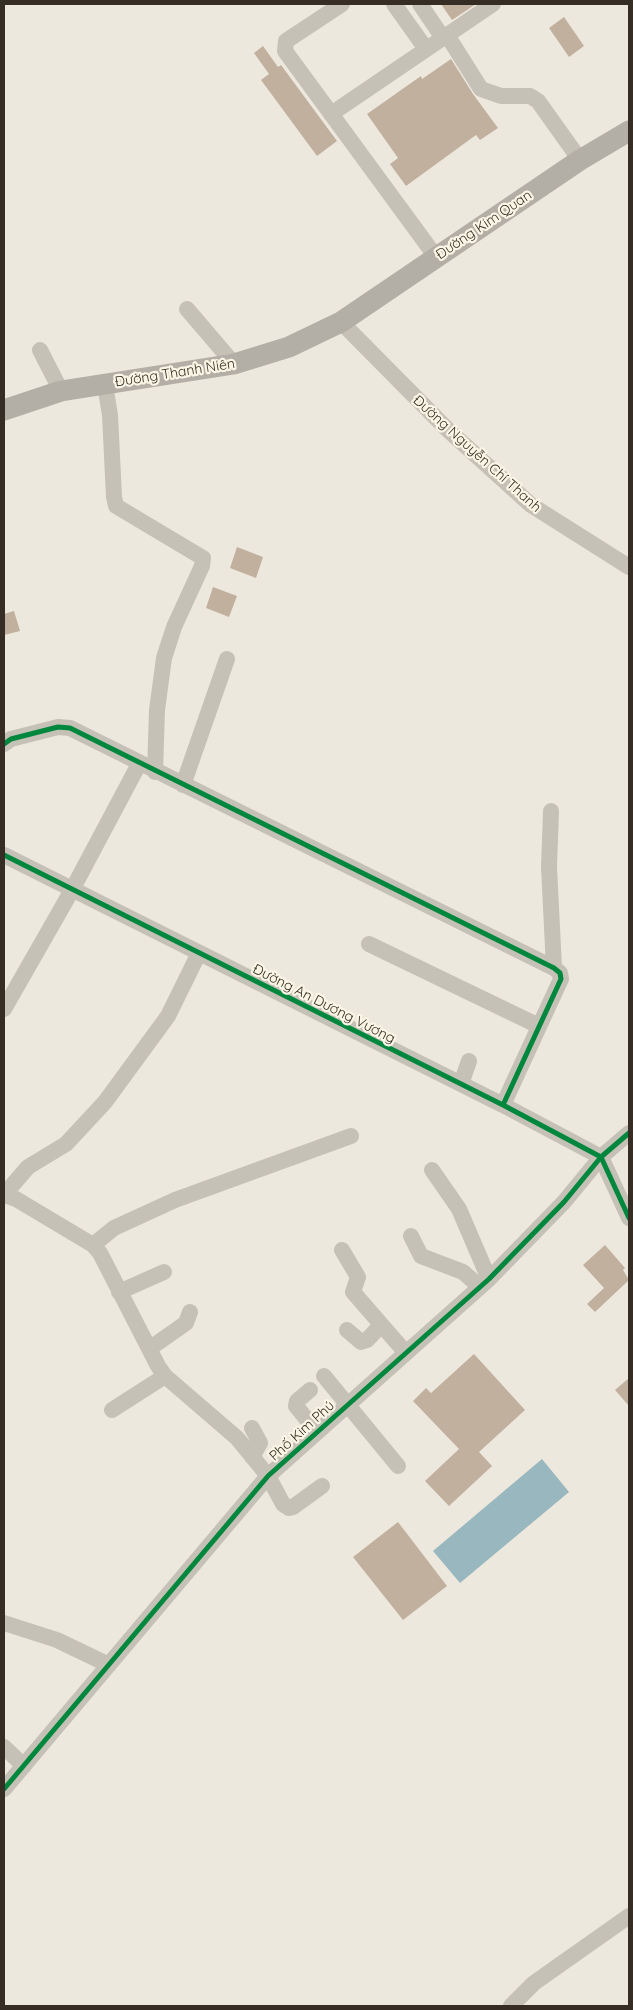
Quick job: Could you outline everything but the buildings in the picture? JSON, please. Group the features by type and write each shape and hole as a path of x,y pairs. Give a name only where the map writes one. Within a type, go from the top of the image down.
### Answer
{"main road":[{"name":"Đường Kim Quan","path":"341,322 580,160 629,131"},
{"name":"Đường Thanh Niên","path":"4,410 60,391 234,364 289,347 341,322"}],"street":[{"path":"342,4 286,41 284,46 331,114 436,257"},
{"path":"394,4 426,49"},
{"path":"420,4 481,88 501,96 530,96 538,101 580,160"},
{"path":"331,114 493,4"},
{"path":"187,309 234,364"},
{"name":"Đường Nguyễn Chí Thanh","path":"341,322 448,430 530,505 629,567"},
{"path":"40,350 60,391"},
{"path":"105,384 110,415 116,506 203,558 202,566 174,628 164,658 157,710 155,772"},
{"path":"183,785 227,659"},
{"path":"4,744 12,739 58,728 70,728 155,772 554,968 560,973 561,980 503,1105"},
{"path":"4,1009 72,890 139,764"},
{"path":"551,811 549,867 554,968"},
{"name":"Đường An Dương Vương","path":"4,855 503,1105 601,1157"},
{"path":"370,944 539,1026"},
{"path":"199,953 168,1016 105,1102 66,1144 28,1167 4,1195 16,1198 92,1245 100,1254 165,1376 225,1427 268,1476 283,1504 289,1508 322,1486"},
{"path":"461,1084 469,1061"},
{"path":"92,1245 114,1228 175,1200 351,1136"},
{"path":"626,1140 601,1157 629,1218"},
{"name":"Phố Kim Phú","path":"4,1790 268,1476 485,1283 564,1202 601,1157"},
{"path":"432,1170 459,1209 485,1283"},
{"path":"411,1236 421,1256 463,1272 485,1283"},
{"path":"342,1250 358,1277 353,1292 406,1353"},
{"path":"119,1292 164,1272"},
{"path":"149,1349 186,1323 190,1312"},
{"path":"346,1330 361,1342 367,1340 381,1325"},
{"path":"112,1410 165,1376"},
{"path":"324,1376 398,1466"},
{"path":"310,1390 297,1401 296,1406 317,1432"},
{"path":"252,1428 260,1443 252,1458"},
{"path":"4,1623 57,1640 108,1665"},
{"path":"4,1747 24,1766"},
{"path":"511,2006 534,1983 629,1916"}],"water":[{"path":"542,1459 569,1492 460,1583 433,1551"}],"cycle path":[{"path":"4,744 11,739 58,727 70,728 554,968 560,973 561,979 503,1105"},
{"path":"4,855 503,1105 601,1157 629,1133"},
{"path":"4,1789 268,1476 489,1279 564,1202 601,1157 629,1218"}]}
